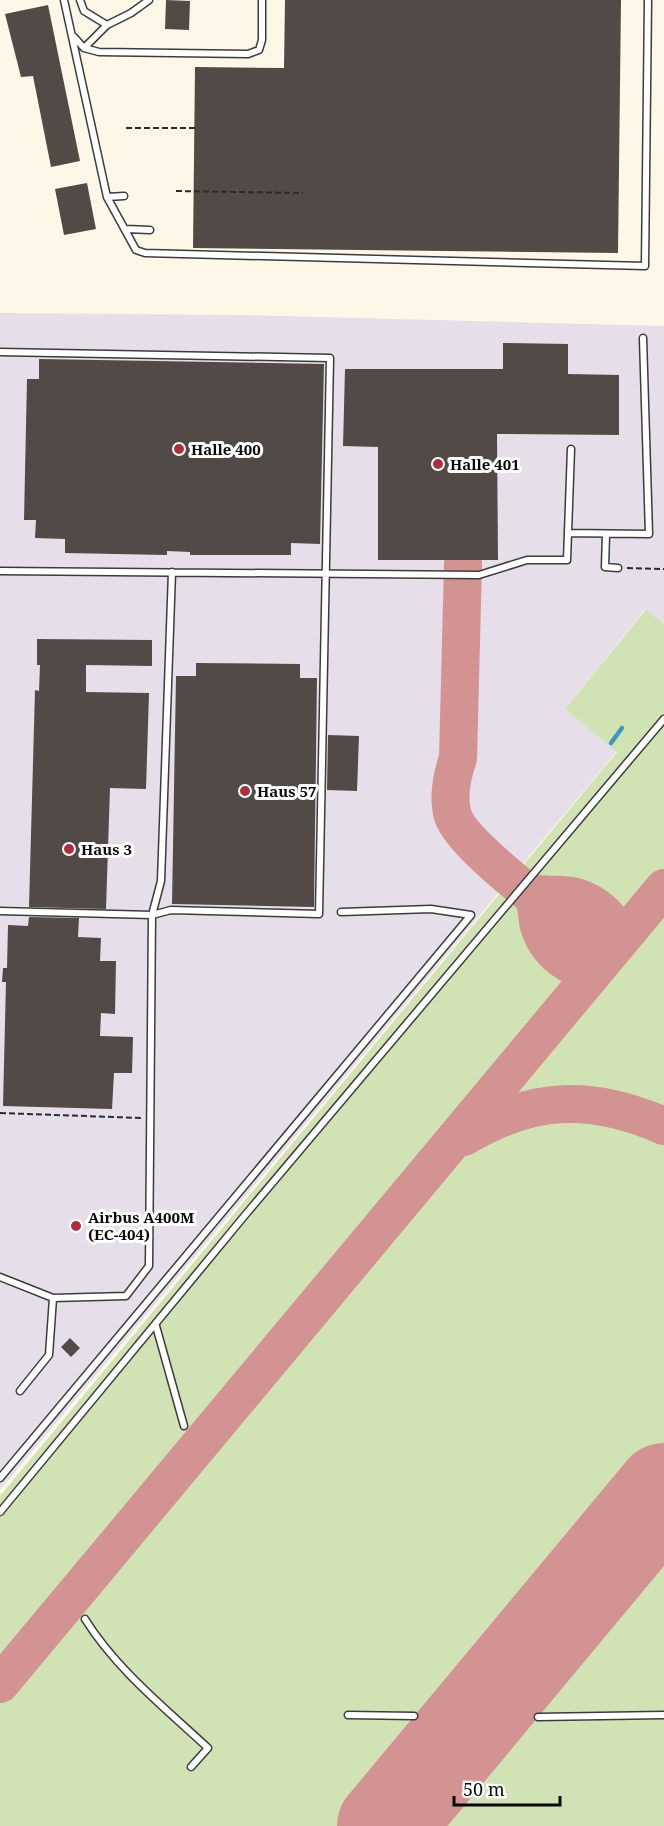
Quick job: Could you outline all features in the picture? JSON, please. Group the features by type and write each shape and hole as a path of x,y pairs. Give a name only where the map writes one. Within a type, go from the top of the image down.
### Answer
{"lane":[{"path":"64,0 74,36 107,198 136,250 145,253 645,266 648,0"},
{"path":"80,0 84,11 107,25"},
{"path":"84,48 107,25 132,13 149,0"},
{"path":"74,36 84,48 99,52 249,54 259,50 262,40 262,0"},
{"path":"107,198 124,196"},
{"path":"126,230 150,230"},
{"path":"568,533 649,534 643,338"},
{"path":"0,352 330,358 319,914 171,910 152,915 0,910"},
{"path":"0,571 478,575 527,560 567,560 571,449"},
{"path":"606,534 605,567 618,568"},
{"path":"0,1277 53,1298 126,1296 149,1266 152,915 162,881 172,572"},
{"path":"0,1512 254,1205 664,719"},
{"path":"0,1478 471,915 431,909 341,912"},
{"path":"20,1391 49,1355 53,1298"},
{"path":"156,1326 184,1426"},
{"path":"85,1619 107,1650 208,1748 191,1767"},
{"path":"348,1715 414,1716"},
{"path":"538,1717 664,1715"}],"path":[{"path":"126,128 195,128"},
{"path":"176,191 303,193"},
{"path":"618,568 664,569"},
{"path":"0,1113 152,1118"}],"shaded area":[{"path":"0,313 241,315 664,326 664,624 645,609 565,709 617,751 0,1490"}],"green space":[{"path":"646,609 664,624 664,1826 0,1826 0,1496 617,752 565,709"}],"building":[{"path":"166,0 190,1 189,30 165,29"},
{"path":"285,0 621,0 618,253 193,248 195,67 284,68"},
{"path":"48,5 80,161 51,167 33,76 21,77 5,14"},
{"path":"87,183 96,229 64,235 55,189"},
{"name":"Halle 401","path":"503,343 568,344 568,374 619,375 619,435 497,434 498,560 378,560 378,447 343,446 345,369 503,369"},
{"name":"Halle 400","path":"39,359 324,364 320,544 291,543 291,555 190,555 190,552 167,551 167,555 65,553 65,539 35,538 36,520 24,520 27,379 39,379"},
{"name":"Haus 3","path":"37,639 152,640 152,666 86,665 86,692 149,693 146,789 110,788 106,909 29,907 35,690 39,691 40,665 37,665"},
{"name":"Haus 57","path":"196,663 300,664 300,678 317,678 314,907 172,904 176,676 196,676"},
{"path":"328,735 359,736 357,791 327,790"},
{"path":"29,917 79,918 78,937 101,938 100,961 116,961 115,1014 101,1013 100,1036 133,1037 132,1073 114,1073 112,1109 3,1106 6,982 2,982 3,968 7,968 8,925 28,926"},
{"path":"70,1338 80,1348 71,1357 61,1347"}],"waterway":[{"path":"611,743 622,728"}],"taxiway":[{"path":"463,564 458,758 450,794 453,816 460,829 492,863 588,940 610,944 620,940"},
{"path":"0,1684 664,888"},
{"path":"530,892 572,896 591,903 612,924 618,942"},
{"path":"531,894 535,902 539,926 547,944 569,964 587,969 597,968"},
{"path":"464,1137 489,1123 514,1113 562,1104 612,1108 664,1126"}],"runway":[{"path":"385,1826 664,1491"}],"place":[{"name":"Halle 400","path":"179,449"},
{"name":"Halle 401","path":"438,464"},
{"name":"Haus 57","path":"245,791"},
{"name":"Haus 3","path":"69,849"},
{"name":"Airbus A400M (EC-404)","path":"76,1226"}]}
